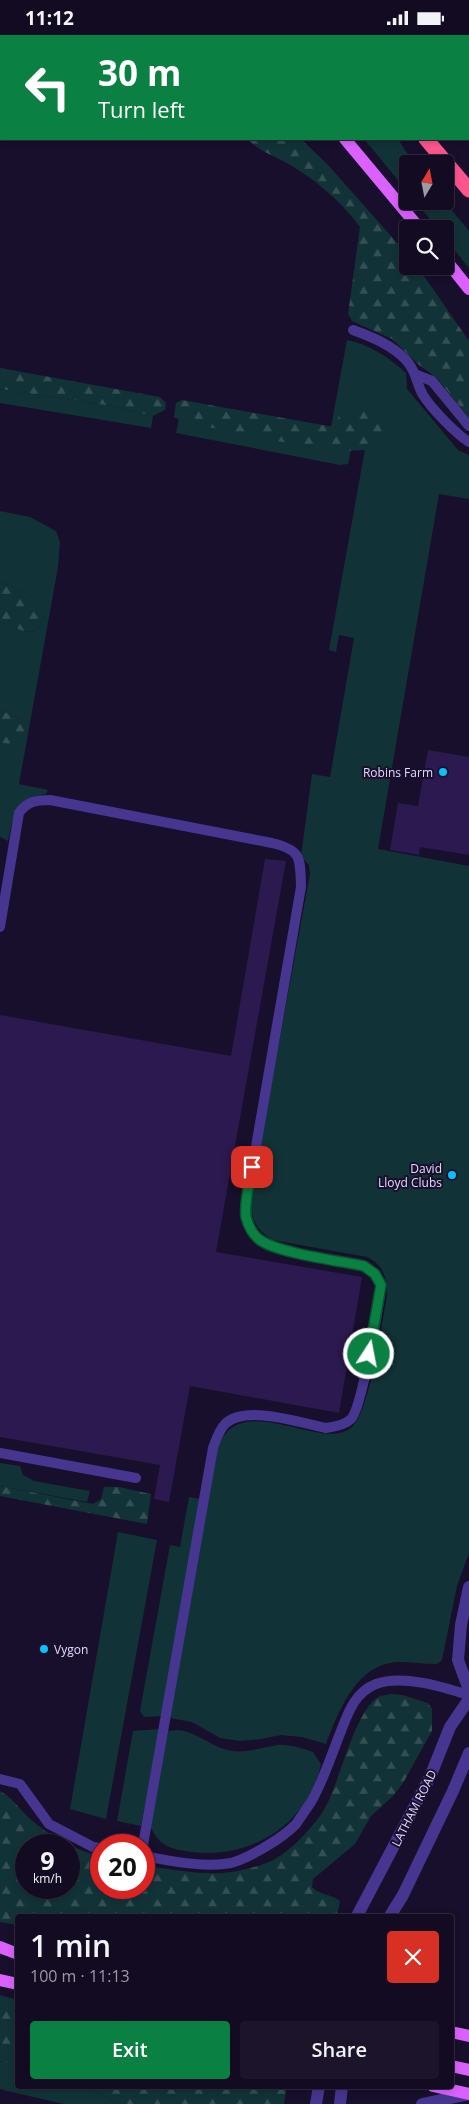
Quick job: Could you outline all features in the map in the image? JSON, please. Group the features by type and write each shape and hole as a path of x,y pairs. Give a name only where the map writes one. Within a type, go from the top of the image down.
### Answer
{"highway":[{"path":"427,140 469,189"}],"main road":[{"path":"346,140 412,220"},
{"path":"454,270 469,289"},
{"path":"0,1943 15,1946"},
{"path":"0,1947 15,1953"},
{"path":"0,1980 15,1983"},
{"path":"454,2034 469,2036"},
{"path":"454,2067 469,2070"},
{"path":"446,2089 469,2094"}],"street":[{"path":"469,1587 461,1625 458,1660 469,1690"},
{"name":"LATHAM ROAD","path":"358,1914 430,1777 450,1727 469,1699"},
{"path":"391,1914 403,1895 453,1791 469,1753"},
{"path":"398,1914 403,1895"},
{"path":"316,2104 318,2089"},
{"path":"340,2104 342,2089"},
{"path":"422,2104 469,2094"}],"lane":[{"path":"353,330 389,346 406,360 417,375 423,394 459,435 469,442"},
{"path":"417,375 432,381 469,426"},
{"path":"0,927 20,813 24,806 31,802 50,800 272,843 290,847 294,850 301,870 301,887 264,1093 246,1204 246,1218 259,1240 284,1249 364,1266 375,1274 381,1285 362,1391 351,1419 337,1427 326,1428 253,1414 240,1416 226,1423 219,1433 213,1448 145,1834"},
{"path":"0,1453 136,1478"},
{"path":"155,1858 195,1864 231,1863 259,1850 276,1839 295,1824 312,1800 350,1708 362,1693 376,1684 393,1681 439,1685 469,1695"},
{"path":"0,1779 20,1784 49,1824 90,1845"}],"green space":[{"path":"248,140 302,140 328,165 399,245 399,275 423,275 469,341 469,418 437,378 419,365 392,339 352,321 348,314 360,227 335,198 294,167 260,149"},
{"path":"365,140 399,140 408,155 399,155 399,181"},
{"path":"422,210 452,210 469,231 469,268 454,249 454,220 431,220"},
{"path":"347,340 379,352 406,373 407,389 458,450 469,455 469,499 439,494 378,849 469,866 469,1553 457,1586 442,1660 437,1664 398,1662 383,1665 371,1671 351,1691 343,1704 326,1744 302,1737 281,1735 240,1741 220,1738 192,1722 170,1718 218,1446 226,1433 239,1424 255,1421 327,1434 341,1433 353,1426 365,1403 370,1386 387,1294 386,1281 382,1270 373,1260 367,1257 273,1240 260,1230 256,1224 251,1205 252,1189 310,874 309,865 301,856 312,774 330,777 354,638 339,635 336,652 329,650 365,449 374,448 331,427"},
{"path":"0,368 160,397 166,403 165,410 153,416 112,406 0,389"},
{"path":"0,389 112,406 153,416 151,428 0,403"},
{"path":"182,400 334,427 342,409 358,407 379,410 384,431 378,445 374,448 360,450 338,450 282,442 185,422 174,417 176,403"},
{"path":"179,419 298,444 351,450 348,464 340,465 176,433"},
{"path":"0,511 30,517 56,531 60,542 58,567 19,784 48,790 46,794 28,799 22,803 12,823 8,841 0,837 0,743 6,744 25,721 0,710 0,622 26,632 36,631 45,617 31,596 0,581"},
{"path":"0,581 31,596 43,606 45,617 36,631 26,632 0,622"},
{"path":"0,710 25,721 23,737 17,742 0,743"},
{"path":"0,1463 20,1466 23,1475 34,1481 90,1491 87,1502 0,1486"},
{"path":"0,1486 93,1504 101,1499 104,1487 119,1487 151,1494 147,1524 0,1496"},
{"path":"189,1497 201,1499 163,1716 144,1717 140,1711 170,1545 180,1547"},
{"path":"118,1532 157,1540 106,1819 70,1809"},
{"path":"391,1694 402,1695 428,1703 432,1709 432,1731 403,1783 393,1796 371,1816 355,1844 313,1879 312,1887 315,1890 340,1901 337,1914 15,1914 15,1925 0,1922 0,1791 50,1834 15,1834 15,1899 80,1899 80,1850 90,1853 90,1899 155,1899 155,1868 188,1872 231,1872 265,1864 282,1855 296,1843 325,1808 356,1730 371,1703 380,1696"},
{"path":"160,1729 141,1826 117,1821 133,1731"},
{"path":"168,1731 185,1731 218,1747 232,1751 250,1751 287,1745 313,1752 321,1764 314,1785 304,1804 290,1820 274,1833 256,1843 236,1850 214,1853 178,1850 162,1843 150,1826"},
{"path":"0,1995 15,1999 15,2065 0,2061"},
{"path":"0,2061 15,2065 15,2089 90,2089 118,2104 64,2104 0,2089"},
{"path":"90,2089 286,2089 284,2104 118,2104"}],"building":[{"path":"428,750 469,757 469,855 420,847 419,855 390,850 398,803 418,806"},
{"path":"265,859 286,861 216,1252 362,1277 339,1413 190,1386 169,1502 154,1499 160,1465 0,1437 0,1015 231,1056"}],"place":[{"name":"Robins Farm","path":"443,772"},
{"name":"David Lloyd Clubs","path":"452,1175"},
{"name":"Vygon","path":"44,1649"}],"route":[{"path":"252,1167 246,1204 246,1218 259,1240 273,1247 364,1266 375,1274 381,1285 369,1354"}]}
